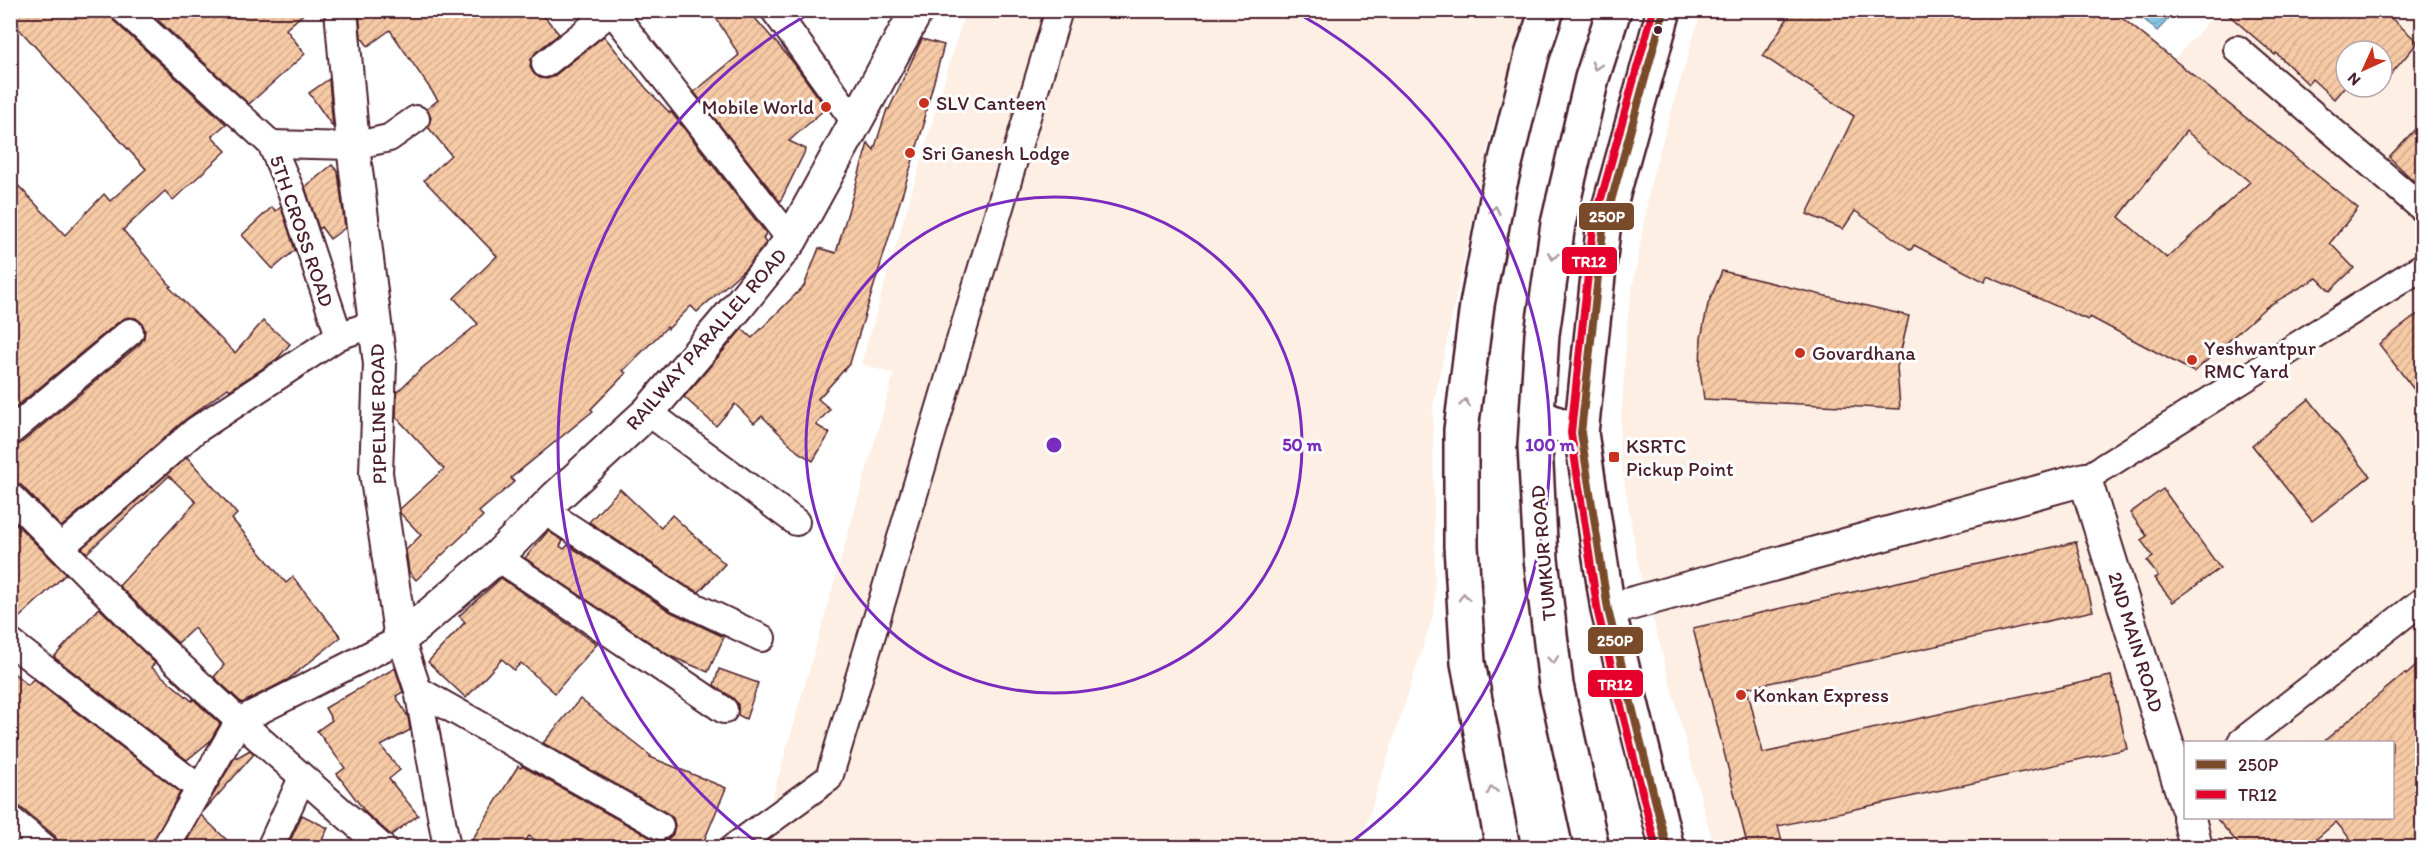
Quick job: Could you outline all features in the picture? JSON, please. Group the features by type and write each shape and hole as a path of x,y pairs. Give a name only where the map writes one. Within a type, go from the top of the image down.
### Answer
{"main road":[{"path":"1503,848 1468,663 1461,546 1461,430 1477,305 1499,188 1532,55 1547,10"},
{"name":"TUMKUR ROAD","path":"1592,848 1556,685 1541,559 1535,446 1542,334 1558,224 1592,78 1614,10"},
{"path":"1664,10 1603,230 1581,433 1608,610 1667,848"},
{"path":"1537,416 1581,433"}],"street":[{"name":"5TH CROSS ROAD","path":"124,10 271,144 291,191 339,336"},
{"name":"PIPELINE ROAD","path":"341,10 353,146 380,364 376,473 401,639 418,690 447,848"},
{"path":"774,10 855,122"},
{"name":"RAILWAY PARALLEL ROAD","path":"401,639 497,558 543,510 648,412 791,240 917,10"},
{"path":"734,847 829,778 1059,10"},
{"path":"545,64 611,11 791,240"},
{"path":"2237,49 2422,208"},
{"path":"271,144 353,146 389,138 416,119"},
{"path":"1608,610 2085,478 2422,267"},
{"path":"61,547 196,430 339,336 376,323"},
{"path":"10,432 130,332"},
{"path":"648,412 796,522"},
{"name":"2ND MAIN ROAD","path":"2085,478 2184,796"},
{"path":"10,496 144,632 302,778 383,848"},
{"path":"543,510 679,599 762,638"},
{"path":"497,558 724,710"},
{"path":"2242,741 2422,601"},
{"path":"165,848 239,721 401,639"},
{"path":"10,642 200,789"},
{"path":"418,690 660,826"},
{"path":"270,848 302,778"},
{"path":"10,819 38,845"},
{"name":"2ND MAIN ROAD","path":"2189,819 2196,848"}],"shaded area":[{"path":"965,11 1528,11 1491,132 1433,407 1435,609 1359,847 758,848 894,374 861,364"},
{"name":"Yeshwantpur RMC Yard","path":"1701,11 2118,11 2174,59 2218,11 2422,11 2422,847 1714,847 1638,564 1619,449 1628,314 1652,177"}],"water":[{"path":"2135,11 2176,11 2157,31"}],"building":[{"path":"10,10 109,10 114,21 226,124 212,136 226,151 173,200 165,191 123,230 171,286 169,287 235,353 263,321 290,344 277,359 230,390 228,388 186,419 61,527 21,485 10,481 10,447 20,444 140,344 145,330 136,318 128,317 121,320 10,412 10,177 65,235 104,194 110,201 146,169 10,19"},
{"path":"147,10 308,10 286,29 305,54 249,104"},
{"path":"359,10 539,10 559,34 536,52 531,59 530,67 534,74 547,79 554,76 604,36 646,88 671,112 766,233 763,239 766,243 747,267 697,312 691,306 668,329 667,327 623,371 626,373 591,409 593,411 511,478 514,482 479,512 483,516 416,580 409,572 406,550 421,535 400,513 400,509 444,469 396,417 397,392 422,368 478,324 454,298 497,256 424,180 451,155 428,127 431,118 427,109 438,100 390,30 368,46 361,37"},
{"path":"711,10 748,10 793,62 826,108 789,141 806,149 780,202 694,92 739,55"},
{"path":"1793,10 2112,10 2358,208 2330,243 2354,268 2330,291 2317,278 2266,307 2194,372 2090,317 2088,320 1987,276 1985,282 1914,245 1911,250 1855,211 1843,229 1807,214 1854,116 1763,56","holes":["2186,131 2250,182 2167,258 2119,217"]},
{"path":"2223,10 2382,10 2418,42 2394,70 2394,39 2334,39 2334,99 2312,79 2308,84 2276,53 2275,55"},
{"path":"922,39 944,45 923,121 925,121 850,363 818,399 830,409 816,425 830,433 813,461 798,452 762,416 754,423 735,404 716,426 684,397 742,329 752,338 804,286 819,248 836,253 868,143 874,150 887,109"},
{"path":"329,79 333,127 309,93"},
{"path":"2422,122 2422,189 2389,157"},
{"path":"332,165 338,172 345,228 330,239 321,227 319,229 305,187"},
{"path":"272,207 276,211 281,207 295,250 273,269 242,235"},
{"name":"Govardhana","path":"1722,271 1909,316 1897,367 1900,409 1704,399 1700,371 1701,338 1708,304"},
{"path":"2422,311 2422,400 2379,344"},
{"path":"2309,399 2370,476 2312,521 2252,445"},
{"path":"187,457 237,514 232,519 286,583 293,577 341,637 287,680 242,703 214,677 224,665 194,628 178,643 119,586 196,502 169,476 87,553 82,548"},
{"path":"620,489 661,528 672,515 725,564 699,592 686,586 589,522"},
{"path":"2163,489 2220,568 2173,602 2154,578 2158,576 2147,561 2153,557 2141,540 2147,536 2130,513"},
{"path":"10,518 66,574 10,626"},
{"path":"548,531 563,541 560,546 564,549 568,545 671,612 724,637 708,672 670,656 525,558"},
{"path":"2076,542 2093,611 1747,688 1763,753 2111,676 2127,749 1778,826 1784,848 1748,848 1693,628"},
{"path":"501,578 597,644 555,693 521,663 514,670 502,659 466,698 428,662 465,622 459,616"},
{"path":"99,608 155,663 151,667 192,701 193,699 220,724 210,741 187,760 54,657"},
{"path":"2422,661 2422,848 2358,848 2336,822 2306,848 2242,848 2217,819 2394,819 2394,741 2324,741 2405,673 2406,675"},
{"path":"395,668 403,692 396,696 408,717 410,730 381,746 400,770 389,779 418,815 391,835 366,813 337,774 345,768 317,731 332,720 325,708"},
{"path":"719,669 758,683 746,719 738,715 738,704 733,698 714,685"},
{"path":"10,670 28,685 33,679 180,792 150,848 60,848 55,836 20,807 10,804"},
{"path":"580,699 650,757 726,788 701,848 548,848 529,836 521,848 467,848 518,766 521,768 522,766 653,839 661,841 673,834 675,825 673,818 667,813 543,743"},
{"path":"250,750 254,754 203,812 234,759"},
{"path":"201,815 235,848 183,848"},
{"path":"302,815 328,828 318,848 287,848"}],"transit line":[{"name":"TR12","path":"1653,10 1593,228 1571,433 1598,613 1656,848"},
{"name":"250P","path":"1664,10 1603,230 1581,433 1608,610 1667,848"}],"place":[{"name":"SLV Canteen","path":"924,103"},
{"name":"Mobile World","path":"826,107"},
{"name":"Sri Ganesh Lodge","path":"910,153"},
{"name":"Govardhana","path":"1800,353"},
{"name":"Yeshwantpur RMC Yard","path":"2192,360"},
{"name":"KSRTC Pickup Point","path":"1614,457"},
{"name":"Konkan Express","path":"1741,695"}]}
